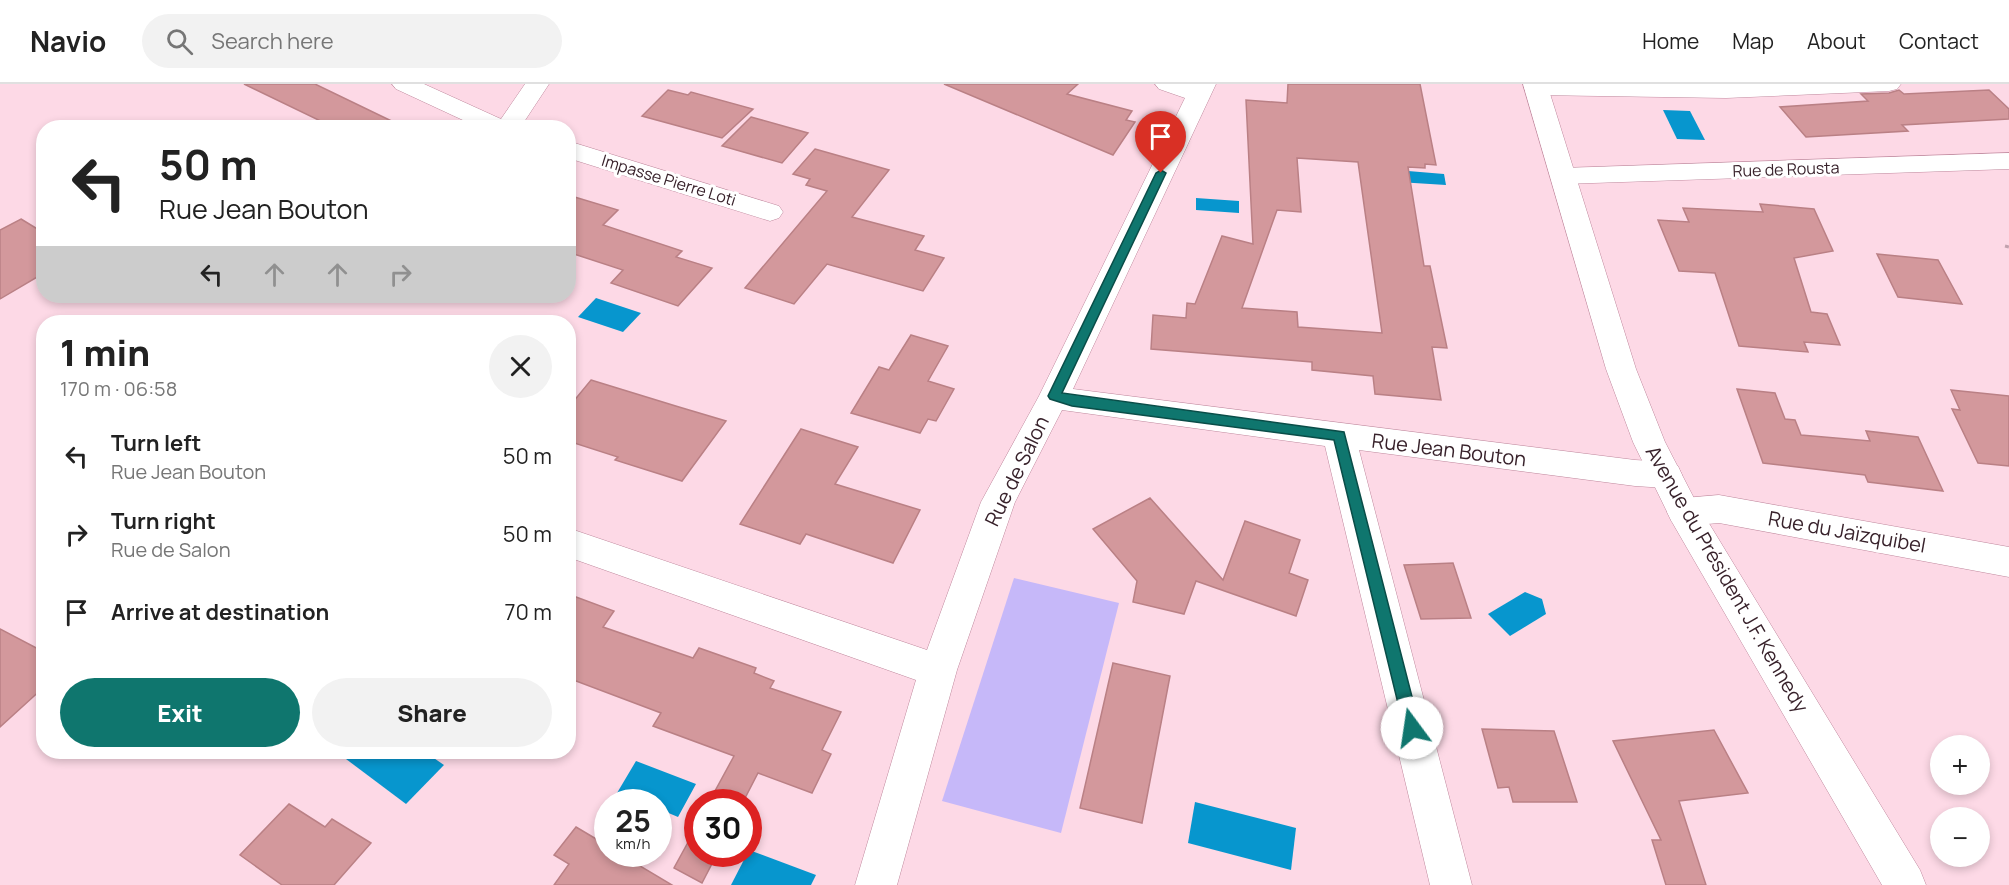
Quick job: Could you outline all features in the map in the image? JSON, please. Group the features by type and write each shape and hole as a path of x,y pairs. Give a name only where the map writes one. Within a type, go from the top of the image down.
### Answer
{"street":[{"path":"404,84 483,120"},
{"path":"512,120 537,84"},
{"path":"1167,84 1201,90"},
{"path":"1535,86 1726,92 1888,84"},
{"name":"Avenue du Président J.F. Kennedy","path":"1535,86 1621,369 1649,442 1684,512 1905,885"},
{"name":"Rue de Salon","path":"876,885 938,670 998,502 1054,396 1201,90"},
{"name":"Impasse Pierre Loti","path":"576,151 770,212"},
{"name":"Rue de Rousta","path":"1563,176 2009,161"},
{"name":"Rue Jean Bouton","path":"1054,396 1072,401 1339,436 1666,475"},
{"path":"1339,436 1451,885"},
{"name":"Rue du Jaïzquibel","path":"1684,512 1719,509 2009,562"},
{"path":"576,545 885,654 938,670"}],"shaded area":[{"path":"1014,578 1119,603 1061,833 942,801"}],"water":[{"path":"1663,110 1690,111 1705,140 1677,139"},
{"path":"1396,170 1444,174 1446,185 1398,182"},
{"path":"1196,198 1239,201 1239,213 1196,210"},
{"path":"596,298 641,313 623,332 578,317"},
{"path":"1525,592 1542,599 1546,614 1510,636 1488,614"},
{"path":"346,759 435,759 444,765 406,804"},
{"path":"636,761 696,784 693,789 684,789 684,806 678,817 672,814 672,789 619,789"},
{"path":"1195,802 1296,828 1291,870 1188,843"},
{"path":"762,855 816,875 811,885 731,885 740,867 762,867"}],"building":[{"path":"244,84 315,84 389,120 318,120"},
{"path":"944,84 1078,84 1067,94 1132,111 1126,120 1135,122 1113,155"},
{"path":"1288,84 1420,84 1436,165 1425,164 1425,168 1408,167 1424,266 1430,266 1447,348 1432,347 1441,400 1375,394 1373,376 1312,370 1312,362 1151,349 1153,315 1186,318 1187,303 1195,304 1222,236 1253,244 1246,100 1287,103","holes":["1297,158 1358,162 1382,333 1298,327 1297,312 1242,308 1277,210 1301,212"]},
{"path":"668,90 688,95 691,92 753,109 722,138 642,116"},
{"path":"1899,90 1904,94 1989,90 2009,109 2009,119 1902,125 1908,131 1806,137 1780,107 1868,101 1861,94 1889,93"},
{"path":"751,117 808,133 782,163 722,146"},
{"path":"815,149 889,170 852,217 924,236 915,250 944,258 923,291 827,264 794,304 745,288 827,191 806,185 810,179 793,174"},
{"path":"576,197 618,210 603,225 682,251 676,257 712,268 678,306 611,283 623,270 576,255"},
{"path":"1760,204 1814,209 1833,251 1794,258 1811,312 1827,314 1840,345 1804,342 1808,352 1739,346 1715,273 1679,271 1658,220 1689,222 1683,208 1763,212"},
{"path":"21,219 36,228 36,278 0,299 0,230"},
{"path":"1877,254 1938,260 1962,304 1898,297"},
{"path":"911,335 948,346 928,381 954,389 936,421 928,419 920,433 851,413 879,367 889,370"},
{"path":"591,380 726,421 682,481 615,460 618,457 576,444 576,398"},
{"path":"1737,389 1775,393 1785,419 1795,420 1801,435 1870,441 1866,431 1918,437 1943,491 1868,482 1865,475 1763,463"},
{"path":"1951,390 2009,396 2009,466 1978,463 1952,409 1960,410"},
{"path":"801,429 858,447 835,484 920,510 893,563 806,534 800,544 740,524"},
{"path":"1150,498 1223,580 1245,521 1300,540 1289,573 1308,580 1296,616 1196,581 1184,614 1133,602 1137,581 1093,529"},
{"path":"1453,563 1471,618 1421,619 1404,565"},
{"path":"576,597 614,611 603,627 693,658 699,648 756,668 754,673 774,681 770,688 841,712 822,750 831,754 812,793 758,773 750,789 716,789 734,756 653,726 661,713 576,681"},
{"path":"0,629 36,648 36,694 0,727"},
{"path":"1113,663 1170,676 1142,823 1080,808"},
{"path":"1482,729 1554,731 1577,802 1513,802 1509,787 1498,788"},
{"path":"1714,730 1748,793 1679,801 1706,885 1666,885 1652,840 1661,840 1613,741"},
{"path":"289,804 325,827 332,819 371,843 334,885 282,885 240,855"},
{"path":"576,827 594,838 594,867 642,867 672,885 554,885 569,864 554,855"},
{"path":"684,850 684,867 710,867 702,883 674,868"}],"route":[{"path":"1161,173 1054,396 1072,401 1339,436 1412,728"}]}
